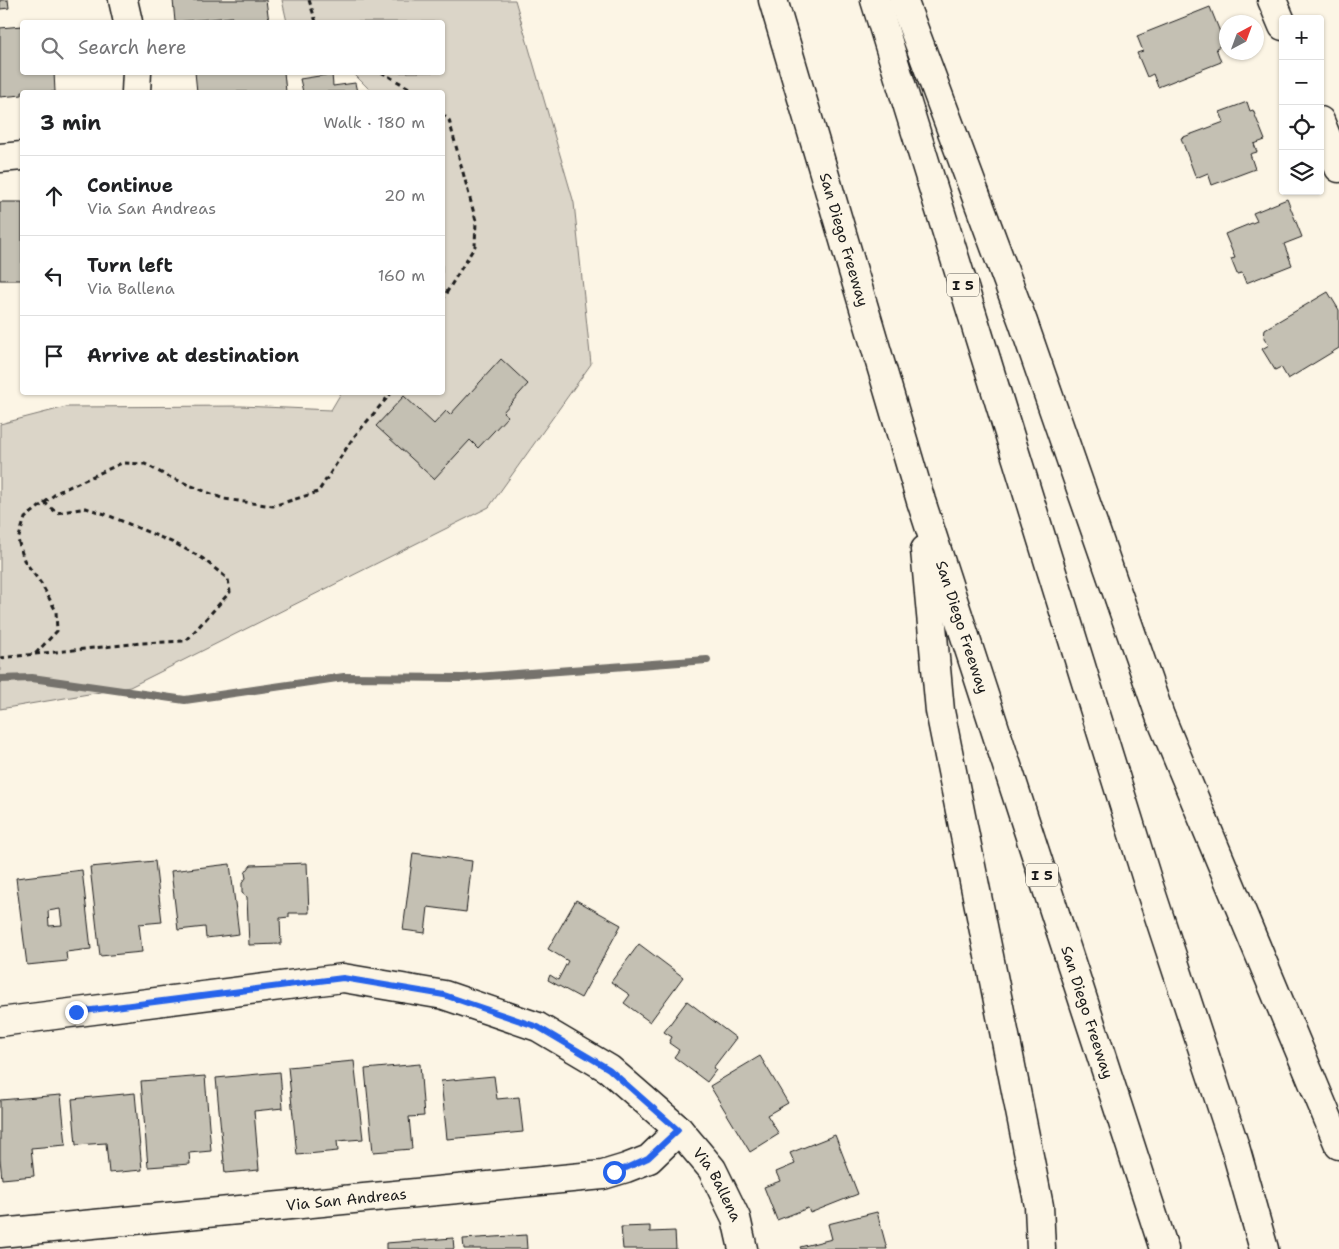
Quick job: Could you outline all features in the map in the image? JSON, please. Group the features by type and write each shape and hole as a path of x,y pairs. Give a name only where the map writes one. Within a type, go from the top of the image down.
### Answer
{"main road":[{"path":"123,0 128,20"},
{"name":"San Diego Freeway","path":"773,0 921,501 1164,1249"},
{"name":"I 5","path":"875,0 1140,858 1235,1147 1264,1249"},
{"path":"903,0 1023,322 1160,716 1339,1145"},
{"path":"1272,0 1279,17"},
{"path":"136,90 137,75"},
{"path":"1324,130 1339,168"},
{"path":"0,158 20,156"},
{"path":"921,501 940,711 1039,1206 1041,1249"},
{"name":"Via Ballena","path":"0,1022 343,978 444,995 538,1027 609,1069 678,1130 712,1170 736,1218 743,1249"},
{"name":"Via San Andreas","path":"0,1233 603,1175 626,1168 648,1158 678,1130"},
{"path":"1235,1147 1276,1249"}],"path":[{"path":"309,0 315,20"},
{"path":"386,75 412,90"},
{"path":"445,117 449,120 476,221 475,246 445,295"},
{"path":"35,654 57,631 56,611 42,585 24,560 18,540 25,518 44,502 58,492 122,463 145,464 167,476 224,499 263,505 272,506 318,492 353,438 389,395"},
{"path":"0,658 142,643 186,641 230,592 228,579 202,558 176,544 105,514 86,508 57,513 44,502"}],"shaded area":[{"path":"282,0 515,0 574,203 591,364 489,507 130,687 0,709 0,424 66,407 241,406 331,410 340,395 445,395 445,90 370,90 355,75 445,75 445,20 287,20"}],"building":[{"path":"0,0 8,0 9,8 0,9"},
{"path":"173,0 266,0 269,20 232,20 232,17 175,20"},
{"path":"1210,7 1219,30 1219,47 1216,48 1221,62 1158,87 1153,74 1147,77 1137,53 1143,51 1137,36"},
{"path":"20,26 20,75 54,75 55,90 20,90 20,95 0,97 0,28"},
{"path":"195,75 284,75 286,90 197,90"},
{"path":"332,75 333,86 355,83 357,90 303,90 300,79"},
{"path":"1247,102 1250,111 1253,110 1265,140 1254,144 1257,152 1250,154 1255,169 1212,185 1208,173 1196,178 1181,138 1224,122 1220,112"},
{"path":"1287,199 1302,237 1284,244 1292,265 1246,283 1242,273 1237,274 1231,259 1235,258 1225,234 1257,221 1253,213"},
{"path":"0,202 20,202 20,280 0,280"},
{"path":"1328,292 1339,310 1339,348 1288,379 1281,367 1275,370 1262,349 1269,345 1264,338 1265,329"},
{"path":"501,359 528,384 503,412 508,416 478,448 470,440 434,479 376,426 404,396 434,424 446,411 450,415"},
{"path":"413,853 472,861 466,912 428,907 425,933 403,930"},
{"path":"155,861 162,922 139,924 142,952 100,956 90,867"},
{"path":"307,863 309,913 289,913 289,917 280,918 281,944 249,945 247,897 242,893 242,883 246,878 245,873 251,865"},
{"path":"230,864 239,934 206,938 205,927 178,930 171,871"},
{"path":"82,870 91,949 66,952 67,961 27,965 16,878","holes":["60,909 62,925 49,926 48,911"]},
{"path":"576,900 621,925 581,998 548,980 550,975 558,980 568,961 548,949"},
{"path":"639,944 683,977 650,1022 624,1003 630,995 611,982"},
{"path":"687,1001 736,1038 713,1068 716,1070 707,1082 674,1057 679,1050 669,1043 672,1037 664,1032"},
{"path":"760,1056 788,1103 767,1115 779,1134 750,1152 710,1086"},
{"path":"354,1061 363,1139 337,1141 338,1151 297,1155 288,1067"},
{"path":"420,1064 424,1116 409,1117 412,1149 373,1152 365,1069"},
{"path":"280,1072 283,1108 254,1111 259,1170 225,1173 216,1078"},
{"path":"205,1076 211,1151 189,1153 190,1164 148,1167 141,1081"},
{"path":"494,1076 497,1099 519,1097 523,1132 447,1139 441,1081"},
{"path":"135,1093 142,1170 109,1173 106,1143 76,1145 72,1099"},
{"path":"61,1095 66,1145 31,1148 34,1176 2,1179 0,1100"},
{"path":"835,1135 858,1194 810,1213 808,1208 777,1220 764,1187 780,1181 776,1172 795,1164 790,1153"},
{"path":"877,1212 887,1249 801,1249 800,1247 832,1239 828,1224"},
{"path":"650,1226 650,1232 675,1231 676,1249 623,1249 621,1227"},
{"path":"526,1235 527,1249 464,1249 463,1239"},
{"path":"453,1238 454,1249 386,1249 386,1243"}],"waterway":[{"path":"0,679 32,678 185,700 344,677 463,678 707,660"}],"route":[{"path":"76,1012 343,978 444,995 538,1027 609,1069 678,1130 648,1158 614,1172"}]}
